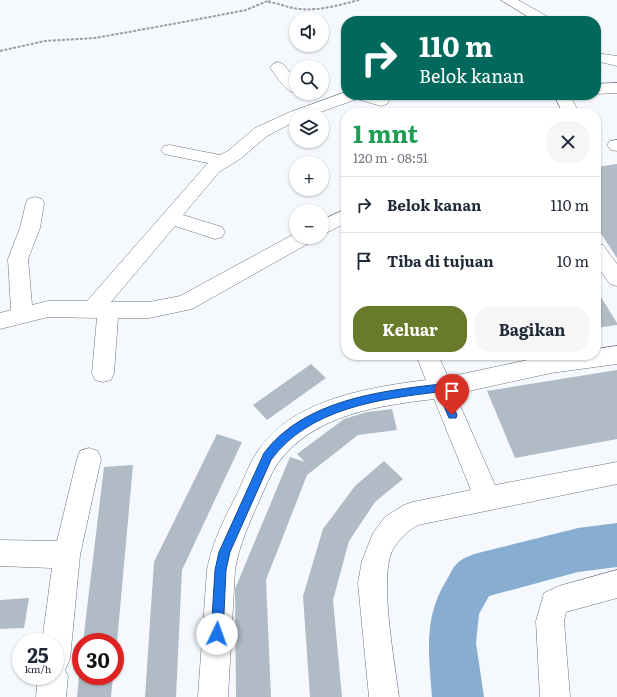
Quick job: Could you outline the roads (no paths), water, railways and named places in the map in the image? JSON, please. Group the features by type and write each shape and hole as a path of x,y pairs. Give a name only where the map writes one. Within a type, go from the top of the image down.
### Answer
{"street":[{"path":"508,0 536,16"},
{"path":"601,59 617,61"},
{"path":"278,67 289,80"},
{"path":"601,89 617,88"},
{"path":"316,108 341,99"},
{"path":"103,373 101,309 213,168 222,161 234,155 261,132 289,119"},
{"path":"170,150 222,161"},
{"path":"22,314 18,259 30,228 35,204"},
{"path":"172,218 215,232"},
{"path":"329,224 341,218"},
{"path":"0,320 48,309 149,310 185,303 291,244"},
{"path":"601,257 617,279"},
{"path":"601,356 617,355"},
{"path":"429,360 488,499"},
{"path":"213,697 220,570 224,552 268,456 278,443 309,421 345,405 394,394 441,388 549,360"},
{"path":"58,633 67,555 89,460"},
{"path":"384,697 372,583 373,567 380,547 392,528 401,520 413,514 617,473"},
{"path":"0,553 67,555"},
{"path":"555,697 550,621 554,603 558,600 617,584"},
{"path":"51,697 52,685"}],"waterway":[{"path":"458,697 452,643 456,609 474,577 578,550 617,545"}]}
